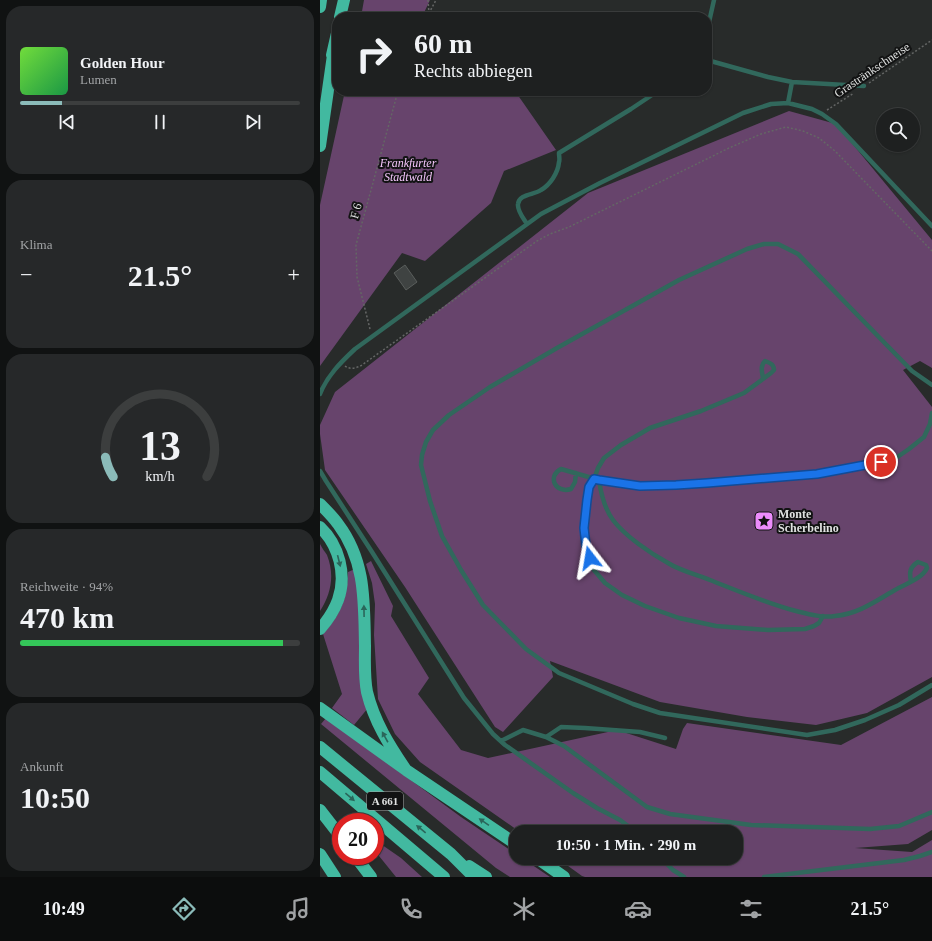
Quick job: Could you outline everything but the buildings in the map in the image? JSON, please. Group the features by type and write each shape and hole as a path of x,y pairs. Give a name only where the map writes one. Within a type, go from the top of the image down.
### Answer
{"highway":[{"path":"320,7 322,0"},
{"path":"341,12 344,0"},
{"path":"320,100 332,55"},
{"path":"320,146 332,62"},
{"path":"320,504 339,525 358,562 364,598 367,690 378,725 389,745 406,770"},
{"path":"320,527 330,539 337,552 341,575 339,599 328,620 320,629"},
{"path":"320,708 406,770 509,839"},
{"name":"A 661","path":"320,747 451,854 474,877"},
{"name":"A 661","path":"320,772 444,877"},
{"path":"320,810 332,825"},
{"path":"320,854 335,877"},
{"path":"451,854 486,877"},
{"path":"362,865 371,877"},
{"path":"547,865 564,877"}],"lane":[{"path":"711,12 714,0"},
{"path":"712,61 792,82 864,86"},
{"path":"788,103 792,82"},
{"path":"527,224 520,212 518,204 521,198 528,194 540,191 548,185 556,172 559,162 559,153 650,96"},
{"path":"320,394 327,380 355,349 541,214 600,183 743,113 771,104 788,103 812,109 836,124 932,226"},
{"path":"932,385 912,372 798,254 778,244 764,244 747,249 679,280 490,387 449,415 433,430 426,442 421,464 430,501 442,536 461,570 483,604 526,649 559,673 633,704 660,713 807,735 835,730 865,720 899,705 932,685"},
{"path":"763,378 744,393 702,411 644,431 621,445 604,458 598,468 596,480 606,508 613,521 630,538 669,564 752,597 788,609 810,614 823,616 848,614 866,607 911,581"},
{"path":"576,473 575,482 571,489 559,489 554,483 557,471 561,469 576,473 596,480 640,486 738,481 817,474 893,460 924,437 930,424 932,413"},
{"path":"320,471 464,698 493,734 573,792 627,825"},
{"path":"596,480 589,487 587,500 584,528 586,546 594,570 605,583 622,595 645,606 679,618 716,626 768,630 805,628 819,623 823,616"},
{"path":"546,737 561,728 585,728 640,732 666,738"},
{"path":"501,741 523,730 546,737 564,746 647,807 670,814 751,825 870,829 899,826 932,812"},
{"path":"764,877 904,860 932,852"},
{"path":"668,865 684,877"}],"path":[{"path":"428,0 428,12"},
{"path":"430,12 436,0"},
{"name":"Grastränkschneise","path":"822,114 932,40"},
{"name":"F 6","path":"372,337 357,277 356,245 397,96"},
{"path":"341,363 347,368 356,368 362,365 537,241 550,234 569,227 730,148 762,134 786,127 803,131 818,138 835,150 932,251"}],"green space":[{"path":"364,0 430,0 424,12 362,12"},
{"name":"Frankfurter Stadtwald","path":"344,96 518,96 556,150 504,171 491,203 425,261 402,253 320,366 320,205"},
{"path":"789,111 836,124 932,240 932,368 920,361 903,370 932,407 932,677 867,713 816,725 747,717 660,702 550,661 553,677 503,732 495,727 405,587 325,470 320,425 335,392 588,193"},
{"path":"320,544 327,555 329,562 331,570 331,584 327,598 320,611"},
{"path":"371,561 393,606 391,616 429,678 418,694 461,750 488,758 617,730 676,749 683,729 687,723 841,745 932,697 932,830 908,844 855,848 912,852 932,840 932,877 582,876 567,865 743,865 743,825 510,825 420,762 395,734 378,699 374,635 375,604 372,583 366,564"},
{"path":"355,569 358,584 368,708 354,725 332,708 342,694 323,634 339,613 346,590 348,572"},
{"path":"326,718 461,817 509,849 509,865 532,865 550,877 510,877 496,868 321,724"},
{"path":"384,846 401,858 422,877 396,877 384,862"}],"place":[{"name":"Monte Scherbelino","path":"764,521"}],"route":[{"path":"590,558 586,546 584,528 589,487 594,479 640,486 676,485 817,474 881,462"}]}
